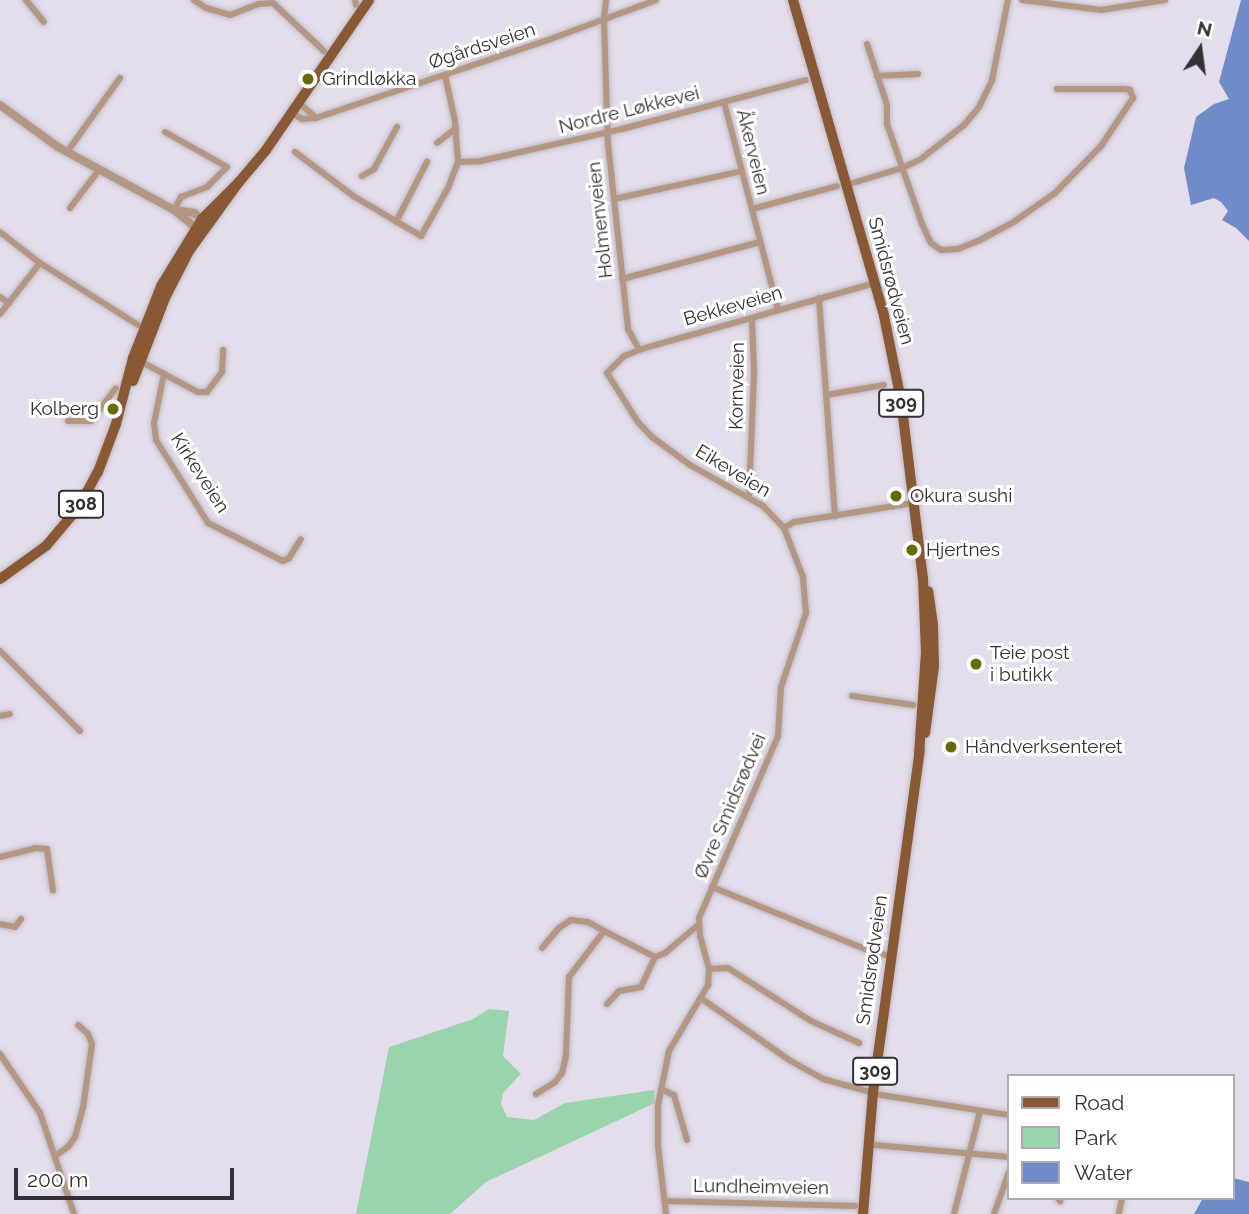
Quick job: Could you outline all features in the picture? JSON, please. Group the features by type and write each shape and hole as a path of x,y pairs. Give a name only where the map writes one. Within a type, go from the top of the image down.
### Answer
{"main road":[{"name":"308","path":"0,579 46,547 79,507 98,472 137,360 201,225 266,150 369,0"},
{"name":"Smidsrødveien","path":"793,0 841,186 875,283 894,357 923,578 933,625 931,702 919,754 891,956 873,1092 863,1214"}],"street":[{"path":"26,0 44,22"},
{"path":"194,0 206,8 230,15 258,4 273,3 324,51"},
{"name":"Holmenveien","path":"606,0 604,20 607,131 628,328 639,350"},
{"name":"Øgårdsveien","path":"316,118 656,0"},
{"name":"Åkerveien","path":"752,209 902,168 946,142 979,107 997,63 1008,0"},
{"path":"1022,0 1101,10 1165,0"},
{"path":"867,44 887,105 887,124 926,235 935,246 950,250 998,231 1039,206 1083,167 1115,127 1133,98 1130,90 1124,89 1057,89"},
{"path":"877,76 918,74"},
{"path":"295,152 346,191 421,236 448,188 458,162 456,128 444,75"},
{"path":"67,152 120,78"},
{"name":"Nordre Løkkevei","path":"458,162 481,162 806,80"},
{"name":"Åkerveien","path":"724,102 778,310"},
{"path":"299,103 316,118"},
{"path":"2,110 99,170 174,210 187,211 201,225"},
{"path":"292,113 302,119 316,118"},
{"path":"362,176 374,169 397,127"},
{"path":"437,143 456,128"},
{"path":"164,132 227,167 207,187 181,197 174,210"},
{"path":"396,222 427,162"},
{"path":"70,208 99,170"},
{"path":"614,199 742,171"},
{"path":"0,232 40,263 138,325"},
{"path":"622,279 760,243"},
{"path":"0,314 40,263"},
{"name":"Bekkeveien","path":"607,373 624,356 639,350 875,283"},
{"path":"0,297 9,303"},
{"path":"819,298 835,516"},
{"name":"Kornveien","path":"750,497 754,371 752,318"},
{"path":"137,360 198,392 207,392 222,372 223,350"},
{"name":"Eikeveien","path":"607,373 638,422 652,437 690,464 750,497 770,511 784,528"},
{"name":"Kirkeveien","path":"164,374 154,423 156,440 208,523 283,561 289,558 301,539"},
{"path":"825,396 884,385"},
{"path":"68,421 90,421 116,388"},
{"path":"784,528 794,522 914,503"},
{"name":"Øvre Smidsrødvei","path":"698,925 778,736 781,687 806,612 803,577 784,528"},
{"path":"0,651 80,731"},
{"path":"852,696 913,705"},
{"path":"0,716 9,714"},
{"path":"0,857 35,848 47,849 53,891"},
{"path":"712,887 873,952 891,956"},
{"path":"0,923 15,927 21,919"},
{"path":"542,948 559,928 571,920 588,922 655,957"},
{"path":"607,1003 619,991 641,987 655,957 665,953 698,925 709,969 702,999 670,1051 661,1089 657,1134 666,1214"},
{"path":"536,1094 555,1082 562,1073 566,1055 569,977 604,931"},
{"path":"709,969 728,968 811,1021 859,1043"},
{"path":"702,999 804,1069 823,1079 873,1092 1007,1115"},
{"path":"55,1156 75,1138 83,1108 92,1044 88,1034 78,1025"},
{"path":"0,1054 40,1113 74,1214"},
{"path":"661,1089 674,1095 687,1140"},
{"path":"954,1214 980,1111"},
{"path":"874,1145 1007,1157"},
{"path":"995,1214 1007,1178"},
{"name":"Lundheimveien","path":"666,1201 855,1206"}],"green space":[{"path":"489,1009 509,1011 503,1056 521,1074 503,1093 501,1104 507,1117 534,1120 565,1103 654,1090 655,1103 486,1182 450,1214 356,1214 389,1047 473,1019"}],"water":[{"path":"1241,0 1249,0 1249,241 1236,228 1222,220 1228,211 1221,202 1214,198 1191,205 1184,168 1196,117 1214,104 1229,99 1219,82"},
{"path":"1235,1178 1249,1182 1249,1214 1194,1214 1202,1200 1235,1200"}],"place":[{"name":"Grindløkka","path":"308,79"},
{"name":"Kolberg","path":"113,409"},
{"name":"Okura sushi","path":"896,496"},
{"name":"Hjertnes","path":"912,550"},
{"name":"Teie post i butikk","path":"976,664"},
{"name":"Håndverksenteret","path":"951,747"}]}
